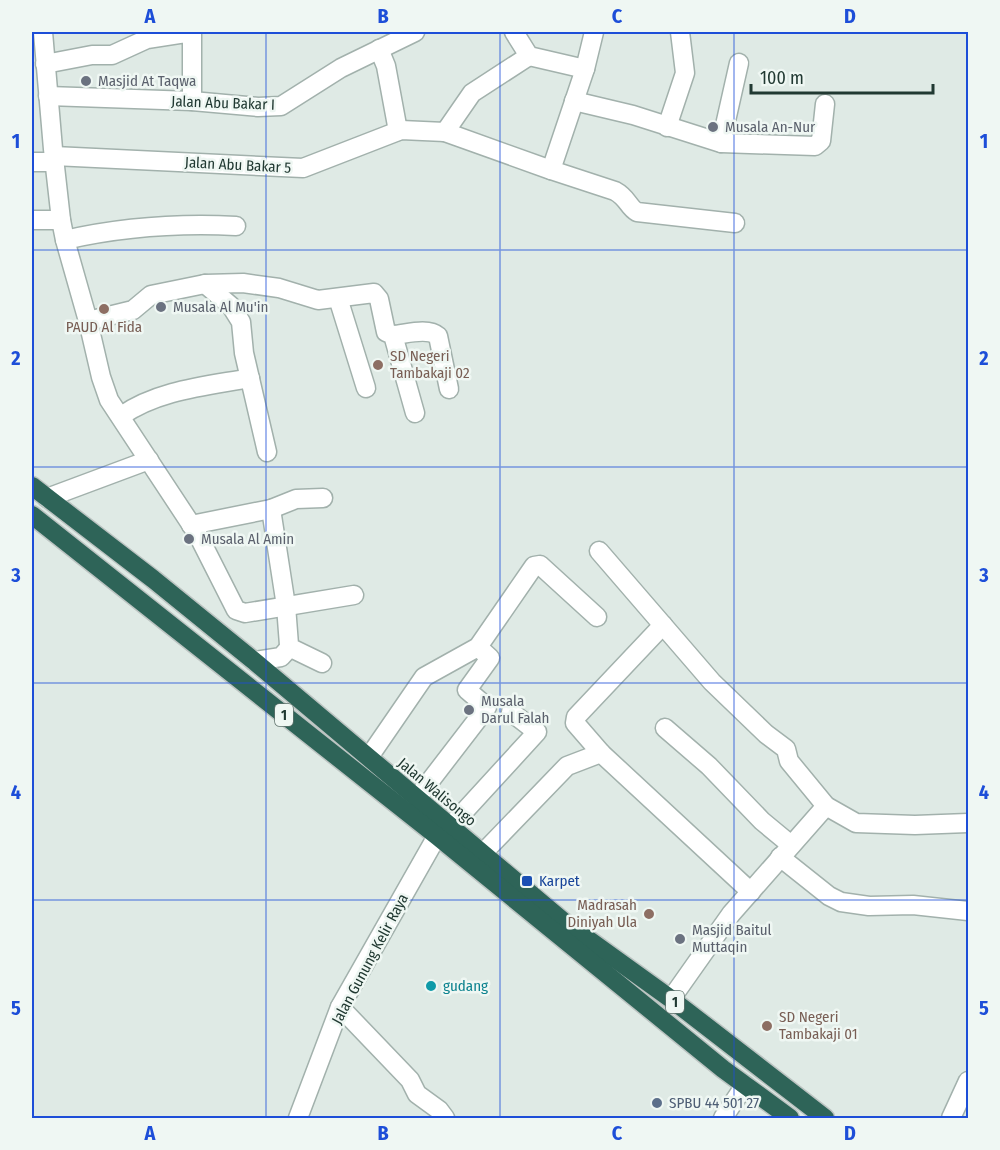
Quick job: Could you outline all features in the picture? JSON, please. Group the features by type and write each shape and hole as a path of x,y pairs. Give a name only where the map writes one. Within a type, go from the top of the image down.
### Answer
{"highway":[{"name":"Jalan Walisongo","path":"32,486 153,579 369,757 417,798 444,832 483,853 564,922 671,999 825,1119"},
{"name":"Jalan Walisongo","path":"32,516 444,832 635,998 790,1119"}],"street":[{"path":"43,32 45,64 42,93 65,240 109,400 191,525 236,610 245,613 354,595"},
{"path":"45,64 92,55 112,55 147,39 192,32 192,101"},
{"name":"Jalan Abu Bakar I","path":"42,93 258,107 281,106 386,41 415,32"},
{"path":"514,32 529,56 585,69"},
{"path":"551,170 585,69 594,32"},
{"path":"666,127 685,73 680,32"},
{"path":"386,41 386,66 398,131"},
{"path":"445,132 472,93 529,56"},
{"path":"721,143 739,63"},
{"path":"574,101 633,115 721,143 815,146 821,141 825,104"},
{"name":"Jalan Abu Bakar 5","path":"32,162 54,159 303,168 398,131 445,132 615,191 625,196 633,210 637,212 735,223"},
{"path":"32,220 62,220"},
{"path":"65,240 99,233 188,224 236,226"},
{"path":"88,321 133,310 151,295 205,284 243,283 279,288 318,300 374,293 379,298 386,332 393,335 428,331 438,336 449,389"},
{"path":"205,284 231,306 241,322 244,353 267,452"},
{"path":"338,298 366,388"},
{"path":"393,335 416,413"},
{"path":"121,416 146,402 163,396 250,378"},
{"path":"47,498 148,460"},
{"path":"191,525 271,509 296,499 323,498"},
{"path":"254,661 281,657 290,647 271,509"},
{"path":"599,551 712,682 766,734 786,749 789,761 826,806 856,823 915,825 969,823"},
{"path":"369,757 424,677 478,647 536,565 540,565 597,617"},
{"path":"663,625 576,717 576,725 602,753 751,892"},
{"path":"290,647 322,663"},
{"path":"417,798 487,707 467,690 490,658 478,647"},
{"name":"Jalan Gunung Kelir Raya","path":"298,1119 340,1007 444,832 537,732 511,712"},
{"path":"665,728 709,766 829,896 841,902 869,906 913,905 969,911"},
{"path":"483,853 573,763 602,753"},
{"path":"671,999 732,914 826,806"},
{"path":"340,1007 410,1080 417,1094 438,1110 445,1119"},
{"path":"951,1119 969,1081"},
{"path":"723,1119 745,1085"}],"place":[{"name":"Masjid At Taqwa","path":"86,81"},
{"name":"Musala An-Nur","path":"713,127"},
{"name":"Musala Al Mu'in","path":"161,307"},
{"name":"PAUD Al Fida","path":"104,309"},
{"name":"SD Negeri Tambakaji 02","path":"378,365"},
{"name":"Musala Al Amin","path":"189,539"},
{"name":"Musala Darul Falah","path":"469,710"},
{"name":"Karpet","path":"527,881"},
{"name":"Madrasah Diniyah Ula","path":"649,914"},
{"name":"Masjid Baitul Muttaqin","path":"680,939"},
{"name":"gudang","path":"431,986"},
{"name":"SD Negeri Tambakaji 01","path":"767,1026"},
{"name":"SPBU 44 501 27","path":"657,1103"}]}
